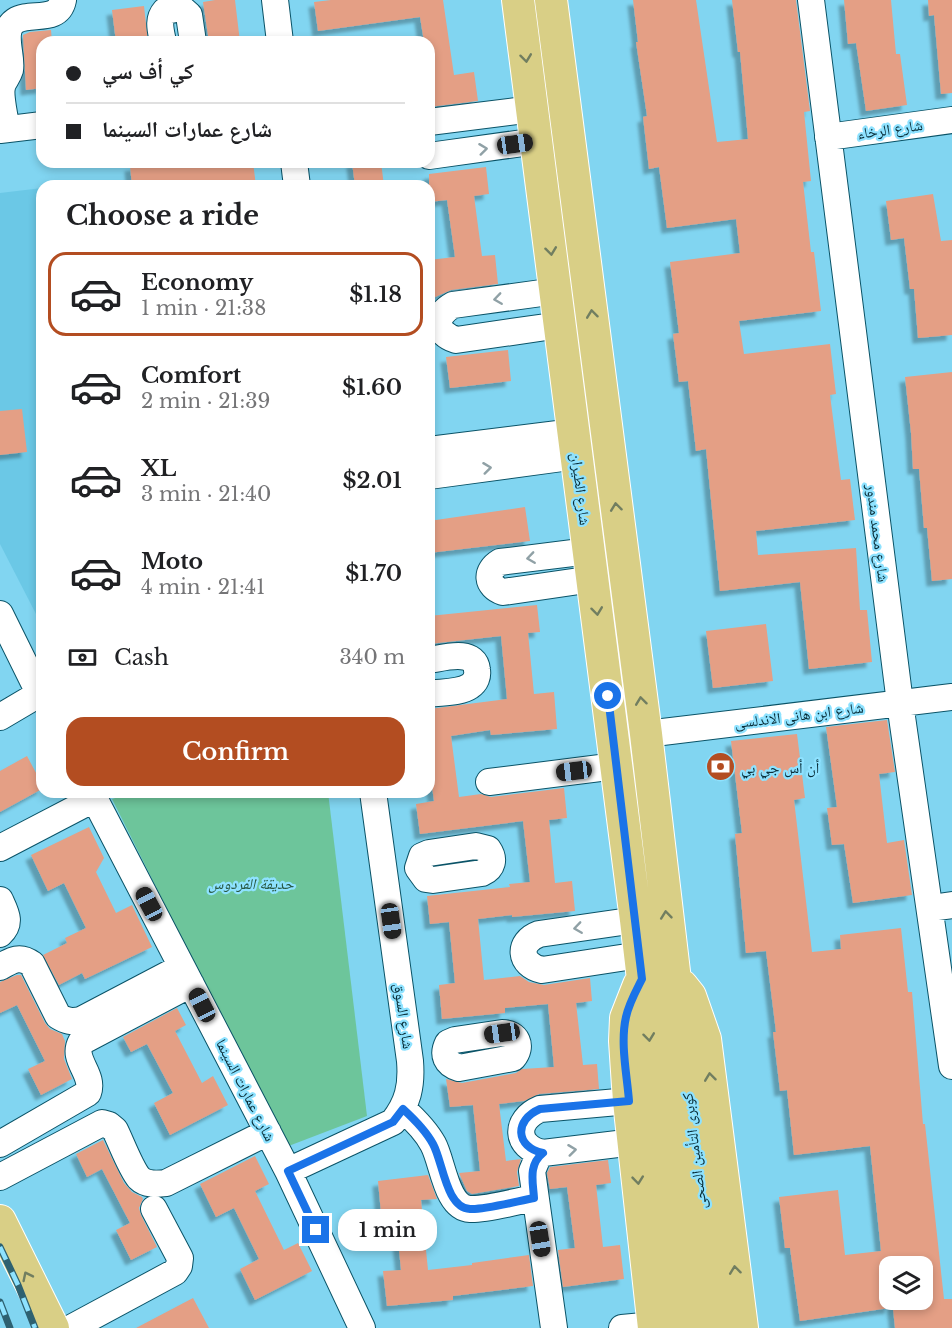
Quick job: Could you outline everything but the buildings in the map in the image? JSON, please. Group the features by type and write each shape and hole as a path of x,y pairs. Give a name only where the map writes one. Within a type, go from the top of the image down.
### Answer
{"main road":[{"name":"شارع الطيران","path":"518,0 636,920 652,969"},
{"path":"551,0 646,734 652,969 632,998 626,1018 625,1041 634,1142 664,1327"},
{"path":"652,969 690,996 705,1039 742,1328"},
{"name":"كوبرى التأمين الصحى","path":"652,969 664,1327"},
{"name":"كوبرى التأمين الصحى","path":"652,969 716,1328"},
{"path":"0,1221 53,1328"}],"street":[{"path":"36,126 3,130 1,88 10,69 9,28 15,21 48,15 57,11 63,4 63,0"},
{"path":"275,0 279,36"},
{"name":"شارع محمد مندور","path":"811,0 900,703 941,906 952,1066"},
{"path":"161,36 161,15 165,10 181,8 189,15 192,36"},
{"path":"435,121 532,109"},
{"name":"شارع الرخاء","path":"828,137 952,120"},
{"path":"435,155 537,141"},
{"path":"556,291 453,305 444,310 439,319 440,328 446,336 456,340 560,325"},
{"path":"435,450 576,444"},
{"path":"435,475 576,444"},
{"path":"0,614 36,682"},
{"path":"435,659 465,656 472,659 478,673 471,686 435,693"},
{"path":"0,717 36,692"},
{"name":"شارع ابن هانى الاندلسى","path":"646,734 952,697"},
{"path":"489,782 616,766"},
{"path":"0,848 87,798"},
{"name":"شارع عمارات السينما","path":"94,798 288,1171 362,1328"},
{"name":"شارع السوق","path":"374,798 412,1078 403,1109"},
{"path":"384,874 418,868"},
{"path":"0,900 8,921 6,929 0,934"},
{"path":"636,920 539,934 530,937 523,953 526,962 532,968 542,970 652,969"},
{"path":"0,967 18,958 25,959 32,964 58,1016 73,1022 186,975"},
{"path":"0,1144 88,1093 91,1086 79,1057 78,1049 81,1042 186,975"},
{"path":"410,1061 445,1055"},
{"path":"629,1101 540,1109 530,1113 523,1122 521,1132 524,1143 532,1151 543,1153 634,1142"},
{"path":"288,1171 393,1122 403,1109 432,1142 439,1156 452,1198 458,1205 469,1209 534,1198"},
{"path":"0,1177 102,1123 115,1130 139,1178 147,1183 157,1184 166,1183 268,1132"},
{"path":"543,1153 538,1157 532,1171 554,1328"},
{"path":"71,1328 175,1272 180,1258 154,1209"},
{"path":"622,1328 664,1327"}],"shaded area":[{"path":"36,189 36,614 0,544 0,193"}],"green space":[{"name":"حديقة الفردوس","path":"329,798 367,1116 286,1147 112,799"}],"railway":[{"path":"0,1247 35,1328"},
{"path":"0,1302 10,1328"}],"place":[{"name":"أن أس جي بي","path":"720,767"}],"route":[{"path":"316,1230 288,1171 393,1122 403,1109 432,1142 439,1156 452,1198 458,1205 469,1209 534,1198 532,1171 538,1157 543,1153 532,1151 524,1143 521,1132 523,1122 530,1113 540,1109 629,1101 625,1041 626,1018 632,998 642,979 608,696"}]}
